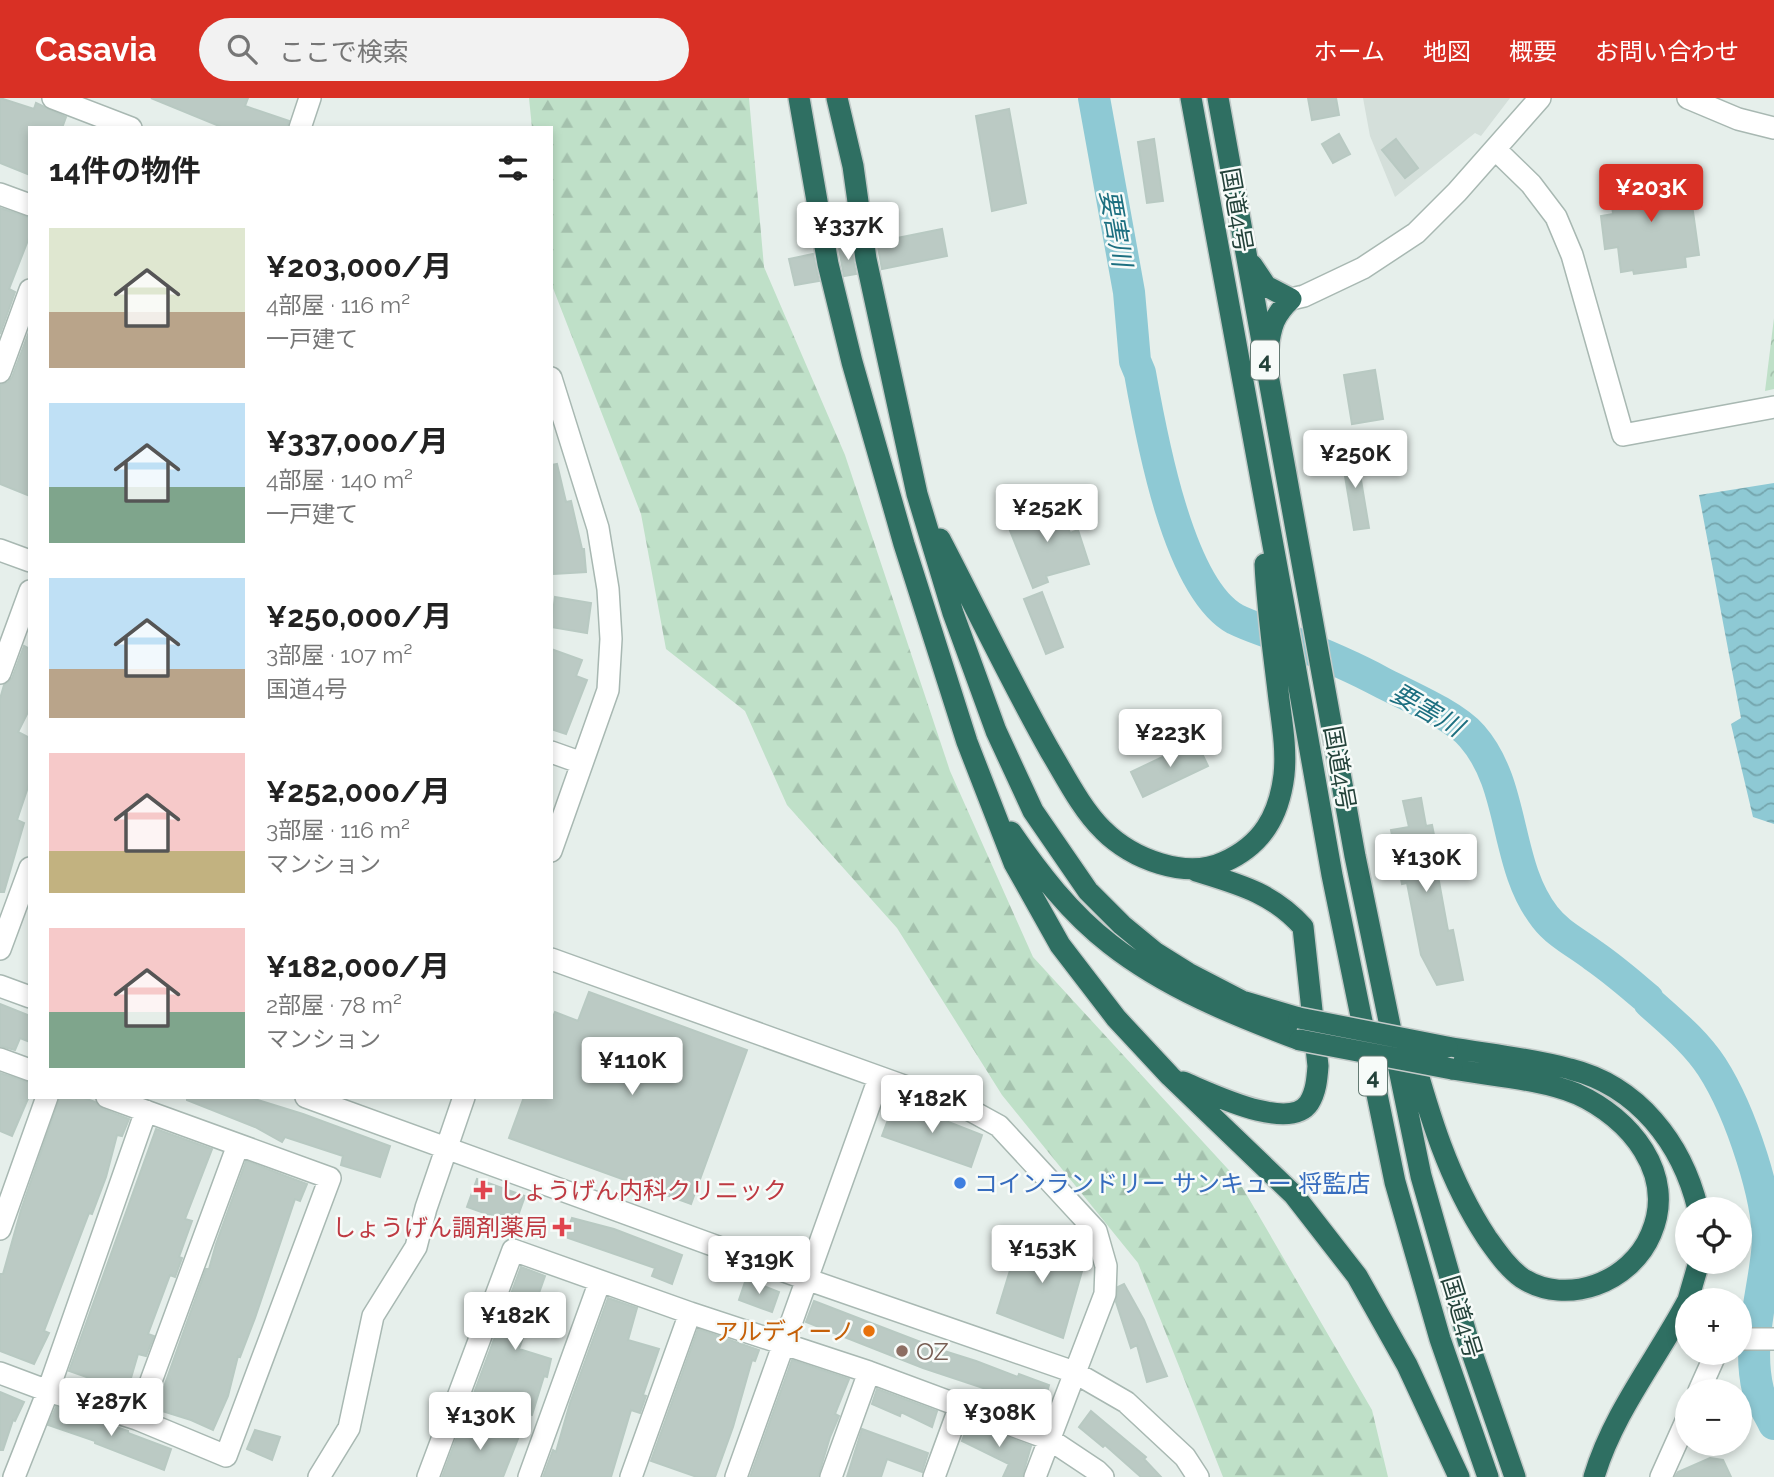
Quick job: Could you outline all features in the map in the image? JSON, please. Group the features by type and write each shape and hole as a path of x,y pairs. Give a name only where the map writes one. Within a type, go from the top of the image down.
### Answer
{"highway":[{"path":"799,98 828,264 852,362 904,544 967,743 1014,863 1060,945 1116,1018 1170,1076 1294,1195 1357,1276 1407,1366 1459,1477"},
{"path":"837,98 853,166 866,259 917,494 953,613 996,731 1033,811 1088,891 1122,925 1156,953 1188,973 1242,1000 1299,1018 1570,1069 1615,1087 1651,1116 1663,1131 1695,1197"},
{"path":"853,98 853,166"},
{"name":"国道4号","path":"1191,98 1261,490 1276,608 1296,665 1332,875 1395,1182 1440,1339 1488,1477"},
{"name":"国道4号","path":"1218,98 1355,856 1421,1176 1470,1347 1515,1477"},
{"path":"1246,256 1266,286 1291,299 1278,312 1270,331 1266,365"},
{"path":"917,494 1032,719 1069,784 1102,830 1125,848 1156,862 1194,870 1238,884 1273,900 1303,927 1318,1066 1317,1084 1308,1105 1295,1112 1278,1114 1240,1106 1170,1076"},
{"path":"1194,870 1220,864 1246,851 1264,831 1279,804 1284,773 1284,740 1273,656 1276,608"},
{"path":"967,743 1006,825 1031,862 1067,905 1109,944 1181,989 1235,1016 1300,1040 1452,1069 1548,1086 1577,1094 1624,1125 1643,1147 1652,1167 1657,1188 1658,1212 1651,1234 1638,1255 1620,1272 1602,1283 1565,1291 1541,1287 1521,1277 1499,1255 1477,1222 1457,1185 1433,1127 1355,856"},
{"path":"1594,1477 1602,1450 1619,1415 1675,1324"}],"street":[{"path":"53,98 126,126"},
{"path":"301,126 310,98"},
{"path":"1291,299 1325,287 1363,268 1416,233 1540,98"},
{"path":"1688,98 1738,119 1774,128"},
{"path":"1495,149 1531,184 1556,217 1572,255 1623,435 1774,407"},
{"path":"0,194 28,204"},
{"path":"0,372 28,295"},
{"path":"553,384 598,528 609,602 611,639 608,690 553,845"},
{"path":"0,550 28,560"},
{"path":"0,673 28,597"},
{"path":"553,752 582,763"},
{"path":"0,949 28,874"},
{"path":"553,960 968,1109 999,1126 1097,1231 1106,1266 1105,1294 1035,1477"},
{"path":"0,986 28,996"},
{"path":"0,1059 28,1069"},
{"path":"736,1477 879,1078"},
{"path":"0,1229 46,1099"},
{"path":"0,1373 137,1419 226,1457 330,1178 113,1099"},
{"path":"311,1099 806,1279 1074,1372 1126,1402 1185,1457 1198,1477"},
{"path":"320,1477 349,1428 373,1316 416,1247 463,1099"},
{"path":"14,1477 48,1391 146,1111"},
{"path":"137,1419 238,1144"},
{"path":"428,1477 513,1250 783,1345 869,1372 1049,1438 1103,1477"},
{"path":"529,1477 600,1281"},
{"path":"631,1477 690,1313"},
{"path":"1752,1339 1773,1339"},
{"path":"831,1477 869,1372"},
{"path":"934,1477 960,1406"},
{"path":"1661,1477 1675,1446"}],"shaded area":[{"path":"1363,98 1510,98 1481,136 1475,133 1395,197 1370,136"}],"green space":[{"path":"529,98 749,98 764,267 845,455 950,771 1033,957 1238,1180 1372,1410 1388,1477 1223,1477 1138,1263 1002,1095 897,928 787,805 745,711 666,649 641,514 553,288 553,126 532,126"},
{"path":"1774,318 1774,389 1765,391"}],"water":[{"path":"1774,483 1774,824 1753,817 1731,724 1741,718 1699,495"}],"building":[{"path":"0,98 34,109 36,103 66,117 63,126 28,126 28,174 0,163"},
{"path":"151,98 248,98 245,106 289,121 288,126 219,126"},
{"path":"1308,98 1336,98 1339,115 1312,120"},
{"path":"1009,109 1026,203 992,211 976,116"},
{"path":"1339,134 1350,154 1333,163 1322,144"},
{"path":"1154,139 1163,201 1147,203 1138,142"},
{"path":"1396,139 1418,168 1405,178 1382,150"},
{"path":"1673,171 1675,185 1689,183 1699,255 1685,257 1686,267 1634,274 1633,270 1621,272 1618,247 1605,249 1601,216 1613,214 1610,187 1622,186 1621,178"},
{"path":"0,208 28,217 28,240 9,289 15,292 0,334"},
{"path":"942,229 947,256 882,269 877,242"},
{"path":"851,247 856,274 844,276 839,249"},
{"path":"813,254 819,281 795,285 789,259"},
{"path":"28,334 28,495 0,484 0,385 12,377"},
{"path":"1375,370 1383,419 1352,424 1344,375"},
{"path":"1356,450 1369,528 1354,530 1341,452"},
{"path":"557,464 566,502 571,501 584,549 586,572 554,574 553,465"},
{"path":"1058,501 1070,533 1078,530 1089,564 1046,576 1048,582 1033,588 1007,523"},
{"path":"1042,592 1063,647 1046,654 1024,599"},
{"path":"555,597 591,603 587,633 553,627"},
{"path":"24,646 28,648 28,712 18,732 28,737 28,787 17,820 24,823 4,892 0,892 0,699 4,685 12,678"},
{"path":"553,650 582,660 576,676 587,680 566,734 553,730"},
{"path":"1196,741 1208,766 1143,797 1131,772"},
{"path":"1421,798 1426,826 1432,825 1442,875 1438,876 1448,931 1453,930 1463,980 1437,985 1421,955 1407,883 1402,884 1391,830 1409,827 1403,801"},
{"path":"589,992 747,1050 691,1204 509,1138 523,1099 553,1099 555,1012 578,1021"},
{"path":"0,1004 28,1015 28,1041 20,1038 15,1050 0,1046"},
{"path":"0,1073 28,1082 28,1099 12,1136 0,1131"},
{"path":"59,1099 87,1099 129,1119 122,1136 117,1135 106,1177 92,1214 89,1213 44,1331 49,1333 34,1364 0,1351 0,1274 3,1274 21,1210"},
{"path":"254,1099 390,1146 380,1177 341,1165 343,1156 285,1137 282,1142 255,1127 187,1100"},
{"path":"895,1101 982,1135 971,1167 882,1136"},
{"path":"156,1129 212,1149 185,1219 192,1221 179,1257 182,1258 175,1277 170,1275 148,1334 154,1336 146,1356 138,1354 126,1395 99,1387 101,1382 69,1371"},
{"path":"246,1161 307,1184 300,1201 295,1199 255,1318 240,1357 238,1356 228,1396 213,1430 156,1409"},
{"path":"477,1179 525,1196 515,1224 467,1207"},
{"path":"572,1218 614,1229 682,1255 672,1284 652,1276 655,1268 565,1237"},
{"path":"1022,1231 1086,1257 1063,1338 997,1313"},
{"path":"521,1267 545,1276 519,1349 551,1359 532,1415 474,1393"},
{"path":"746,1279 779,1292 772,1312 739,1300"},
{"path":"1124,1284 1144,1320 1167,1376 1147,1382 1137,1345 1131,1348 1116,1302 1118,1287"},
{"path":"608,1298 637,1308 628,1340 659,1349 643,1395 646,1396 640,1413 631,1410 611,1477 543,1477 553,1450 556,1452 570,1403"},
{"path":"814,1301 922,1344 1049,1385 1043,1406 1002,1389 1001,1394 923,1368 806,1322"},
{"path":"698,1329 759,1350 755,1361 752,1360 715,1477 697,1477 651,1461"},
{"path":"792,1360 849,1379 835,1414 839,1416 818,1477 750,1477"},
{"path":"877,1389 937,1411 932,1427 901,1412 900,1416 872,1404"},
{"path":"0,1392 24,1402 15,1421 13,1420 3,1450 0,1450"},
{"path":"56,1407 128,1431 171,1449 164,1470 48,1425"},
{"path":"1091,1411 1146,1457 1144,1459 1161,1477 1141,1477 1105,1445 1103,1447 1079,1427"},
{"path":"464,1418 519,1436 503,1477 442,1477"},
{"path":"969,1423 1031,1446 1022,1477 1003,1477 1009,1464 962,1441"},
{"path":"862,1429 928,1453 922,1472 887,1459 881,1477 847,1477"},
{"path":"255,1430 280,1437 272,1460 247,1449"},
{"path":"1710,1458 1723,1460 1731,1477 1675,1477 1678,1472"}],"waterway":[{"name":"要害川","path":"1094,98 1129,292 1135,361 1170,507 1198,576 1215,602 1235,619 1358,670 1429,706 1464,728 1486,756 1496,778 1522,874 1545,917 1648,999 1690,1040 1712,1067 1743,1131 1765,1209 1767,1253 1756,1322 1754,1356 1758,1390 1774,1424"}],"place":[{"name":"コインランドリー サンキュー 将監店","path":"960,1183"},
{"name":"しょうげん内科クリニック","path":"483,1190"},
{"name":"しょうげん調剤薬局","path":"562,1227"},
{"name":"アルディーノ","path":"869,1331"},
{"name":"OZ","path":"902,1351"}]}
